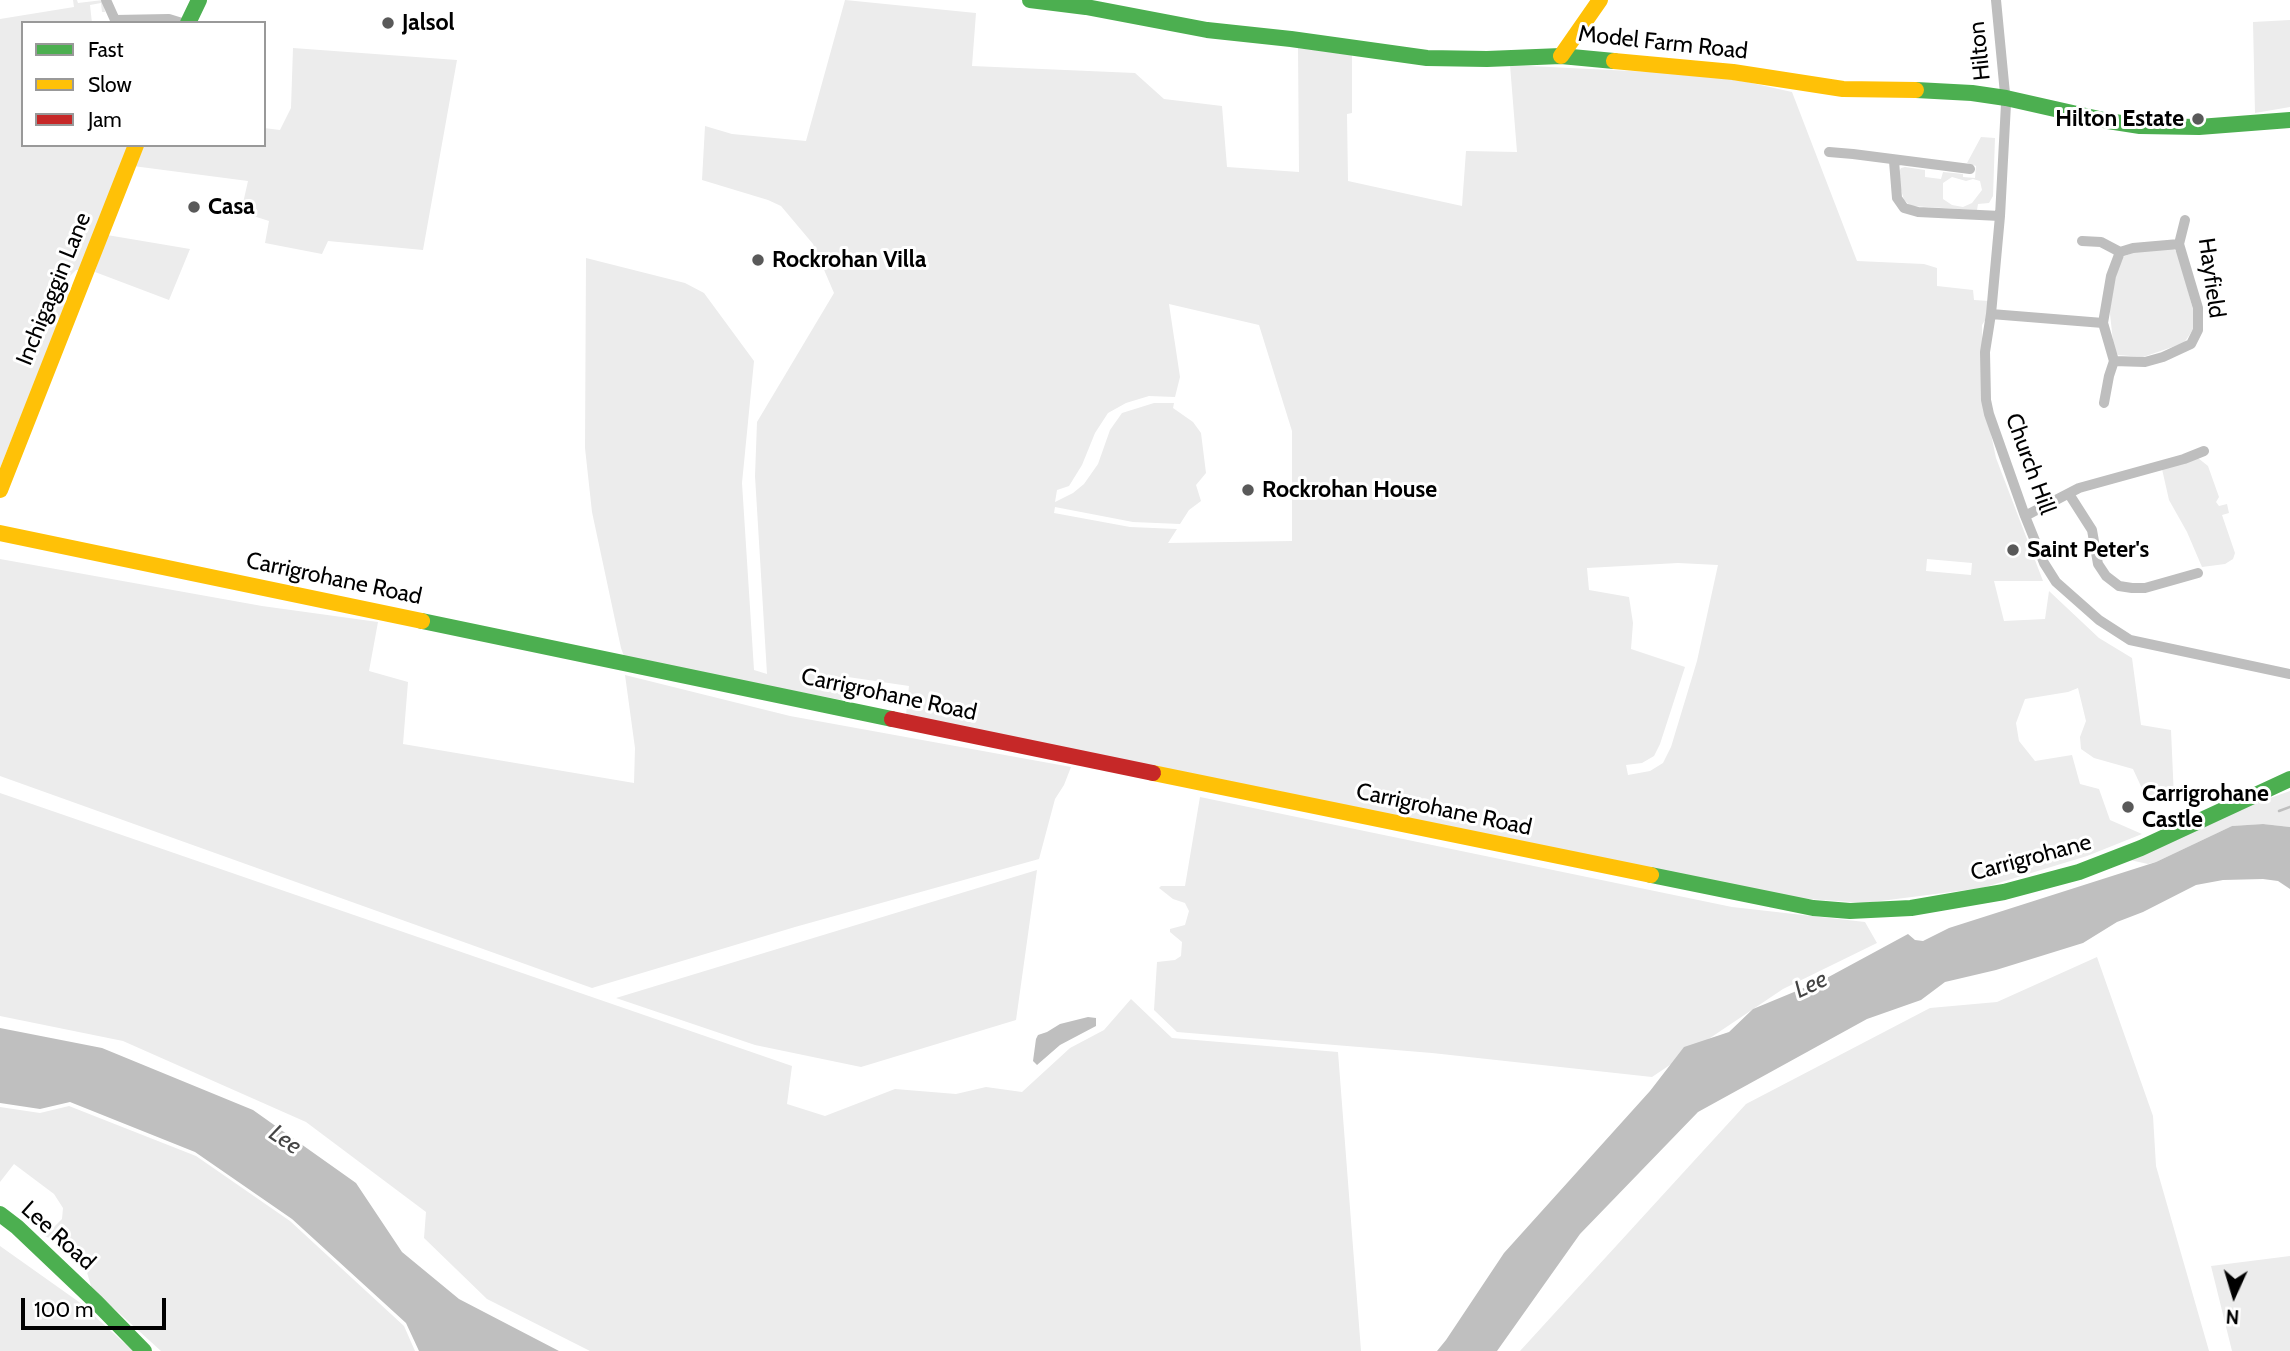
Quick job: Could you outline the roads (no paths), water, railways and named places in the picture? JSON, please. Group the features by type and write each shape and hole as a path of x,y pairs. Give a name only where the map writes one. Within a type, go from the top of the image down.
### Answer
{"main road":[{"path":"189,21 199,0"},
{"name":"Model Farm Road","path":"1030,0 1086,7 1208,30 1290,38 1427,58 1561,57 1733,72 1843,89 1938,90 2006,98 2140,126 2199,127 2290,120"},
{"path":"1561,57 1600,0"},
{"name":"Inchigaggin Lane","path":"0,490 135,147"},
{"name":"Carrigrohane Road","path":"0,533 1768,900"},
{"name":"Carrigrohane","path":"1768,900 1813,908 1878,911 2004,892 2079,872 2141,848 2290,779"},
{"name":"Lee Road","path":"0,1214 97,1303 144,1351"}],"street":[{"path":"106,0 115,20 176,21"},
{"name":"Hilton","path":"1996,0 2006,98"},
{"name":"Church Hill","path":"2006,98 2000,216 1985,352 1986,400 2025,516 2045,563 2056,582 2112,629 2130,640 2290,674"},
{"path":"1829,152 1970,169"},
{"path":"1894,161 1897,198 1904,208 1918,212 2000,216"},
{"name":"Hayfield","path":"2114,361 2145,362 2191,344 2198,330 2198,308 2179,244 2185,220"},
{"path":"2082,241 2101,242 2120,252 2133,248 2179,244"},
{"path":"2104,403 2114,361 2103,323 2111,276 2120,252"},
{"path":"1991,314 2103,323"},
{"path":"2025,516 2079,488 2204,451"},
{"path":"2068,494 2092,530 2098,564 2106,576 2119,586 2145,588 2198,573"}],"water":[{"name":"Lee","path":"2263,824 2290,827 2290,889 2278,881 2263,879 2223,880 2196,885 2117,922 2083,943 1996,970 1945,982 1921,1000 1867,1019 1698,1112 1580,1234 1497,1351 1437,1351 1504,1253 1650,1091 1684,1047 1729,1032 1753,1009 1823,980 1908,934 1915,940 1923,941 1949,928 2156,862 2232,826"},
{"path":"1088,1017 1096,1018 1096,1026 1060,1045 1037,1065 1033,1061 1038,1035 1060,1024"},
{"name":"Lee","path":"0,1028 102,1048 253,1110 356,1183 402,1252 459,1299 559,1351 419,1351 406,1323 292,1219 195,1152 70,1102 40,1109 0,1103"}],"waterway":[{"path":"2279,811 2290,807"}],"place":[{"name":"Jalsol","path":"388,23"},
{"name":"Hilton Estate","path":"2198,119"},
{"name":"Casa","path":"194,207"},
{"name":"Rockrohan Villa","path":"758,260"},
{"name":"Rockrohan House","path":"1248,490"},
{"name":"Saint Peter's","path":"2013,550"},
{"name":"Carrigrohane Castle","path":"2128,807"}]}
